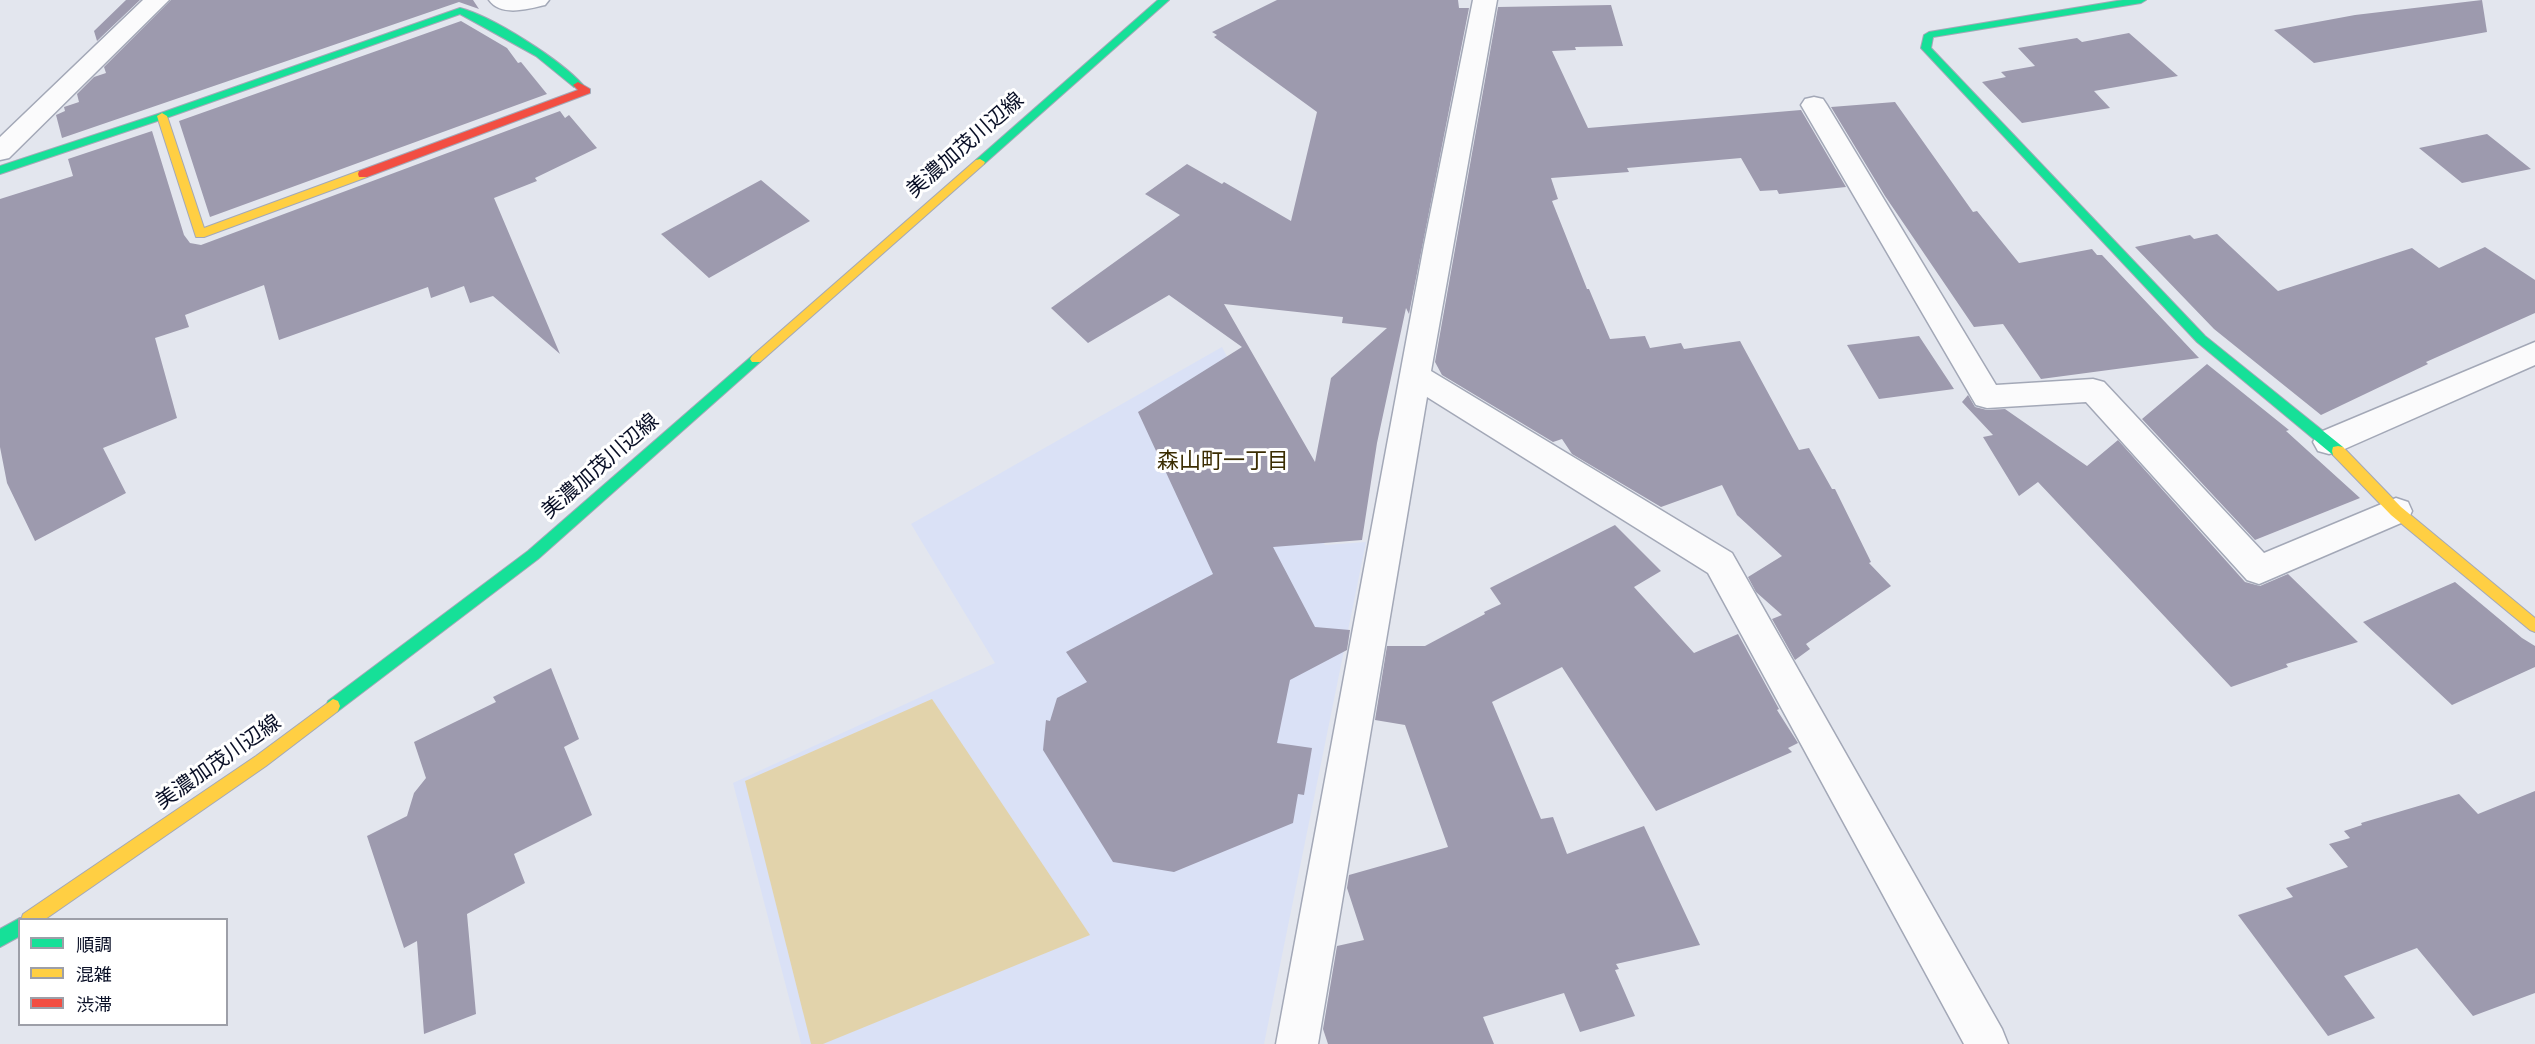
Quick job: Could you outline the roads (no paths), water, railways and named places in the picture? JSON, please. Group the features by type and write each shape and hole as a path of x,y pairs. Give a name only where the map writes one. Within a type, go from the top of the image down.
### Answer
{"street":[{"path":"0,152 157,0"},
{"path":"501,0 507,4 537,0"},
{"name":"美濃加茂川辺線","path":"32,918 261,761 533,555 1164,0"},
{"path":"1297,1044 1485,0"},
{"path":"2141,0 2102,3 1929,35 1926,48 2201,339 2329,441 2396,511 2535,626"},
{"path":"0,170 162,116 460,11 470,14 540,54 586,91 200,234 162,116"},
{"path":"1814,105 1987,397 2093,390 2259,570 2396,511"},
{"path":"2329,441 2535,353"},
{"path":"1416,376 1720,563 1987,1044"},
{"path":"0,939 18,927"}],"district":[{"name":"森山町一丁目","path":"1223,462"}]}
